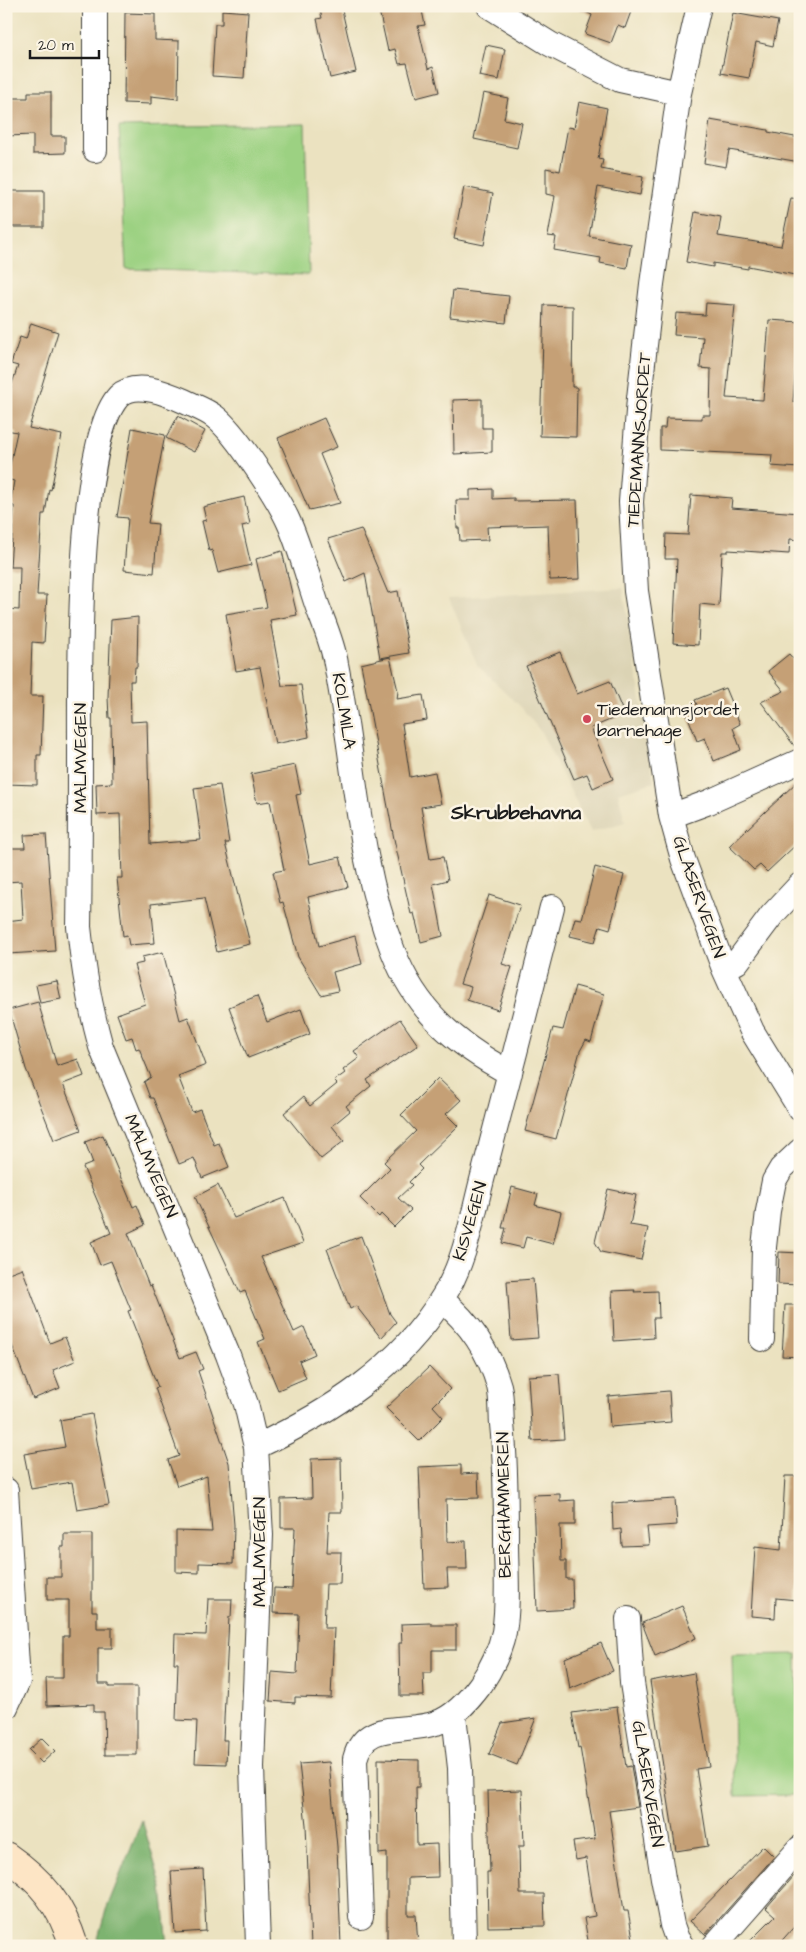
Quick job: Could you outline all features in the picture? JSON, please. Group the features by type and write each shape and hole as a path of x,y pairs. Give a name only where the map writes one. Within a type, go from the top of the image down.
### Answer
{"street":[{"path":"95,6 95,150"},
{"path":"489,6 550,44 620,80 679,93"},
{"name":"TIEDEMANNSJORDET","path":"671,816 636,591 631,502 652,284 679,93 699,6"},
{"name":"KOLMILA","path":"128,389 147,390 167,395 214,416 231,433 290,522 336,660 362,832 378,902 392,950 410,986 433,1018 458,1042 510,1073"},
{"name":"MALMVEGEN","path":"128,389 120,395 113,405 96,452 83,576 79,927 83,968 92,1013 102,1047 228,1355 246,1404 256,1446 261,1535 252,1767 258,1946"},
{"name":"GLASERVEGEN","path":"800,761 709,802 671,816 699,906 724,969 752,1031 800,1109"},
{"name":"GLASERVEGEN","path":"724,969 737,962 772,915 800,885"},
{"name":"KISVEGEN","path":"256,1446 330,1409 368,1382 399,1352 442,1300 452,1283 463,1249 510,1073 552,907"},
{"path":"762,1339 764,1247 774,1181 781,1169 800,1151"},
{"name":"BERGHAMMEREN","path":"361,1917 355,1760 358,1748 365,1738 376,1732 414,1729 438,1723 454,1715 480,1684 490,1668 504,1631 506,1463 499,1388 488,1355 474,1331 442,1300"},
{"path":"6,1490 18,1681 6,1707"},
{"name":"GLASERVEGEN","path":"628,1619 632,1684 661,1868 672,1925 677,1939 682,1946"},
{"path":"454,1715 460,1768 464,1946"},
{"path":"714,1946 800,1848"},
{"path":"6,1856 39,1881 55,1901 67,1923 74,1946"}],"shaded area":[{"name":"Tiedemannsjordet barnehage","path":"623,588 654,782 618,793 625,822 591,832 541,732 521,707 477,665 449,598"}],"green space":[{"path":"305,124 309,275 126,269 119,127"},
{"path":"797,1654 800,1795 735,1796 732,1655"},
{"path":"142,1820 162,1888 168,1946 96,1946 106,1910"}],"building":[{"path":"319,6 341,6 356,72 330,78 317,19 322,18"},
{"path":"378,6 421,6 425,25 418,26 428,69 433,67 439,92 416,98 407,63 399,64 395,49 388,51"},
{"path":"574,6 633,6 625,28 618,25 611,43 585,34 592,15"},
{"path":"222,10 248,12 244,78 212,76 215,24 222,24"},
{"path":"125,13 155,14 155,40 179,41 178,99 151,96 151,104 124,103"},
{"path":"733,13 778,21 773,46 756,42 749,78 721,73"},
{"path":"486,45 505,49 499,80 479,76"},
{"path":"28,92 51,92 51,136 65,136 65,153 33,154 33,135 6,136 6,98 28,98"},
{"path":"483,93 508,98 504,119 522,123 517,148 474,139"},
{"path":"579,102 607,108 598,159 603,160 601,169 643,177 640,195 598,187 589,236 631,244 627,268 600,263 601,258 554,250 556,237 548,236 555,196 546,194 546,168 560,171 568,127 574,128"},
{"path":"710,120 768,130 768,132 800,138 800,162 729,150 726,167 704,163"},
{"path":"464,187 493,193 484,245 454,239"},
{"path":"6,191 44,191 44,227 6,227"},
{"path":"791,198 800,199 800,276 748,266 748,269 713,263 713,267 686,262 695,212 721,217 718,236 781,246"},
{"path":"453,290 509,296 506,323 450,317"},
{"path":"706,303 735,305 726,398 763,400 769,320 800,322 800,352 797,352 793,402 800,402 799,468 771,466 772,455 660,450 660,428 665,428 666,418 702,419 702,415 710,415 711,369 700,368 703,337 674,335 676,313 705,315"},
{"path":"544,305 573,306 572,387 577,387 576,437 540,436"},
{"path":"31,323 58,332 29,428 62,435 45,514 42,514 37,595 47,595 44,643 32,642 30,696 43,696 41,755 37,755 37,785 6,784 6,609 19,610 20,567 10,567 14,506 10,505 14,481 7,479 17,432 6,430 6,401 18,366 11,364 20,337 26,339"},
{"path":"482,399 482,428 492,428 492,452 454,454 453,400"},
{"path":"178,416 205,431 194,452 166,438"},
{"path":"324,418 337,447 320,454 340,503 309,510 278,438"},
{"path":"132,428 165,435 148,523 158,524 154,573 124,570 128,518 117,517"},
{"path":"493,489 493,499 514,498 514,501 577,500 580,579 550,580 548,525 487,527 488,540 460,541 459,528 457,528 456,500 470,500 470,490"},
{"path":"691,495 732,498 731,508 800,513 800,540 790,539 789,554 728,550 728,552 722,552 719,606 700,604 698,645 673,643 677,559 665,559 666,534 688,535"},
{"path":"244,497 250,524 242,526 251,565 218,573 212,550 209,551 202,521 206,520 203,507"},
{"path":"361,529 388,593 398,591 409,653 380,658 365,573 346,582 328,539"},
{"path":"282,551 297,615 270,620 282,686 301,685 309,737 275,744 260,667 236,671 226,614 267,607 256,559"},
{"path":"138,617 137,667 135,667 134,681 130,681 131,722 147,721 150,844 201,840 194,788 220,785 229,843 225,843 250,944 217,952 204,898 151,904 155,943 129,945 127,935 123,936 117,878 122,878 120,814 97,815 96,784 112,783 111,718 109,718 108,697 111,620"},
{"path":"560,652 577,694 610,681 624,714 591,728 613,779 593,788 587,774 574,779 526,666"},
{"path":"789,654 800,667 800,748 796,748 761,702 784,691 768,671"},
{"path":"390,657 398,691 397,699 423,695 427,720 402,724 410,777 435,772 441,804 421,807 430,859 443,857 448,880 433,884 443,936 421,942 414,913 411,914 394,839 361,664"},
{"path":"725,688 740,724 733,728 741,750 714,761 705,738 697,741 687,714 699,710 695,700"},
{"path":"295,765 301,794 296,795 310,864 340,857 348,887 308,897 319,946 355,936 362,964 333,972 338,991 321,995 298,957 283,902 280,903 273,872 284,870 270,801 257,803 251,774"},
{"path":"800,779 800,841 767,872 760,865 754,870 729,846"},
{"path":"46,834 55,951 8,954 6,921 23,919 21,881 6,882 6,848 25,848 24,835"},
{"path":"595,867 624,875 610,929 600,926 595,942 570,936 575,918 582,919"},
{"path":"489,895 520,905 502,964 512,967 498,1010 467,1000 471,987 460,984"},
{"path":"163,952 180,1020 188,1017 206,1065 178,1076 192,1112 200,1109 214,1145 219,1143 229,1167 202,1178 194,1158 179,1164 153,1098 150,1098 144,1082 151,1077 139,1048 136,1049 132,1037 126,1039 117,1014 145,1004 134,965 143,963 142,957"},
{"path":"57,981 61,999 40,1003 36,985"},
{"path":"575,986 604,994 591,1042 586,1040 580,1051 556,1139 525,1131 553,1028 563,1030"},
{"path":"257,996 267,1022 301,1009 310,1034 248,1058 229,1007"},
{"path":"38,1002 57,1066 78,1059 84,1076 63,1084 81,1130 54,1140 26,1069 9,1010"},
{"path":"400,1019 418,1045 367,1080 371,1086 346,1106 350,1111 332,1126 344,1141 321,1159 284,1113 303,1097 310,1106 337,1084 334,1081 345,1073 343,1070 359,1058 354,1051"},
{"path":"438,1078 461,1100 446,1114 458,1126 418,1165 422,1169 409,1182 412,1185 398,1198 411,1210 394,1227 381,1214 379,1217 360,1198 390,1168 384,1162 416,1131 401,1115"},
{"path":"103,1135 133,1207 137,1205 145,1225 128,1233 180,1358 196,1352 203,1369 198,1371 229,1463 234,1525 233,1564 199,1563 199,1573 176,1572 176,1531 212,1532 207,1476 177,1486 168,1460 179,1456 155,1388 158,1387 128,1311 131,1310 111,1261 100,1265 91,1242 111,1233 83,1167 93,1163 85,1142"},
{"path":"218,1185 234,1218 285,1198 303,1243 261,1257 294,1332 304,1327 315,1354 299,1361 306,1378 278,1390 258,1342 265,1339 245,1291 240,1293 195,1197"},
{"path":"512,1187 538,1194 535,1205 561,1212 553,1244 526,1237 523,1248 502,1243 506,1228 502,1228"},
{"path":"608,1189 636,1195 630,1225 648,1228 641,1260 601,1252 595,1242"},
{"path":"361,1236 390,1314 396,1322 381,1338 356,1306 350,1309 327,1249"},
{"path":"779,1252 800,1253 800,1285 778,1284"},
{"path":"22,1268 50,1343 65,1337 75,1361 53,1370 60,1388 33,1399 6,1330 6,1274"},
{"path":"533,1279 538,1338 511,1340 507,1281"},
{"path":"635,1290 634,1292 658,1291 659,1318 653,1318 654,1338 614,1341 612,1291"},
{"path":"785,1305 800,1305 800,1357 782,1356"},
{"path":"429,1367 450,1389 433,1406 443,1417 419,1441 386,1408"},
{"path":"559,1374 564,1439 532,1441 528,1376"},
{"path":"669,1391 671,1422 610,1427 608,1396"},
{"path":"92,1414 109,1505 77,1510 72,1482 31,1489 24,1454 65,1447 60,1420"},
{"path":"341,1458 342,1512 329,1512 327,1552 341,1552 340,1584 326,1584 324,1628 334,1628 331,1698 295,1697 295,1703 270,1701 272,1672 297,1674 299,1614 273,1613 274,1588 292,1589 295,1528 281,1528 281,1499 312,1498 311,1459"},
{"path":"461,1465 461,1474 478,1473 479,1498 446,1499 447,1542 466,1541 467,1569 447,1569 448,1587 424,1588 419,1467"},
{"path":"785,1476 800,1476 800,1556 797,1600 776,1598 775,1618 751,1616 755,1547 781,1550"},
{"path":"560,1494 560,1501 575,1500 575,1525 560,1525 561,1561 566,1561 566,1579 572,1579 573,1609 537,1611 533,1495"},
{"path":"675,1499 677,1525 647,1527 649,1545 622,1546 621,1529 613,1530 612,1503"},
{"path":"64,1534 92,1534 92,1611 97,1611 97,1628 112,1628 112,1648 98,1648 98,1684 109,1684 109,1687 137,1687 137,1755 105,1755 104,1712 94,1712 94,1704 47,1706 46,1678 63,1678 63,1636 69,1636 69,1600 47,1600 47,1577 61,1577 61,1547 64,1547"},
{"path":"208,1599 232,1599 231,1617 229,1617 223,1740 227,1740 226,1764 195,1763 197,1721 176,1720 178,1663 174,1663 175,1634 206,1635"},
{"path":"682,1606 696,1638 655,1656 642,1623"},
{"path":"431,1623 431,1625 456,1625 456,1650 432,1650 432,1673 423,1673 424,1696 400,1696 399,1643 402,1643 401,1624"},
{"path":"601,1643 613,1671 570,1689 565,1658"},
{"path":"694,1673 709,1767 696,1769 708,1846 676,1851 650,1681"},
{"path":"617,1707 626,1767 631,1766 638,1807 609,1811 624,1911 628,1911 634,1944 589,1946 584,1918 595,1916 586,1858 576,1860 573,1842 595,1839 580,1747 578,1748 572,1713"},
{"path":"536,1718 517,1765 489,1754 502,1723"},
{"path":"42,1738 55,1751 42,1763 29,1750"},
{"path":"378,1759 419,1760 419,1787 416,1787 417,1845 437,1844 438,1877 408,1878 408,1915 416,1915 418,1946 387,1946 387,1853 379,1854"},
{"path":"329,1762 337,1847 341,1946 311,1946 306,1825 299,1764"},
{"path":"522,1790 524,1846 519,1846 520,1894 544,1894 545,1926 488,1927 487,1872 490,1872 488,1791"},
{"path":"763,1846 774,1857 705,1935 690,1921"},
{"path":"203,1869 206,1931 175,1933 171,1871"},
{"path":"794,1876 800,1882 800,1920 777,1946 745,1946 775,1916 766,1908"}],"place":[{"name":"Tiedemannsjordet barnehage","path":"587,719"}],"district":[{"name":"Skrubbehavna","path":"516,813"}]}
